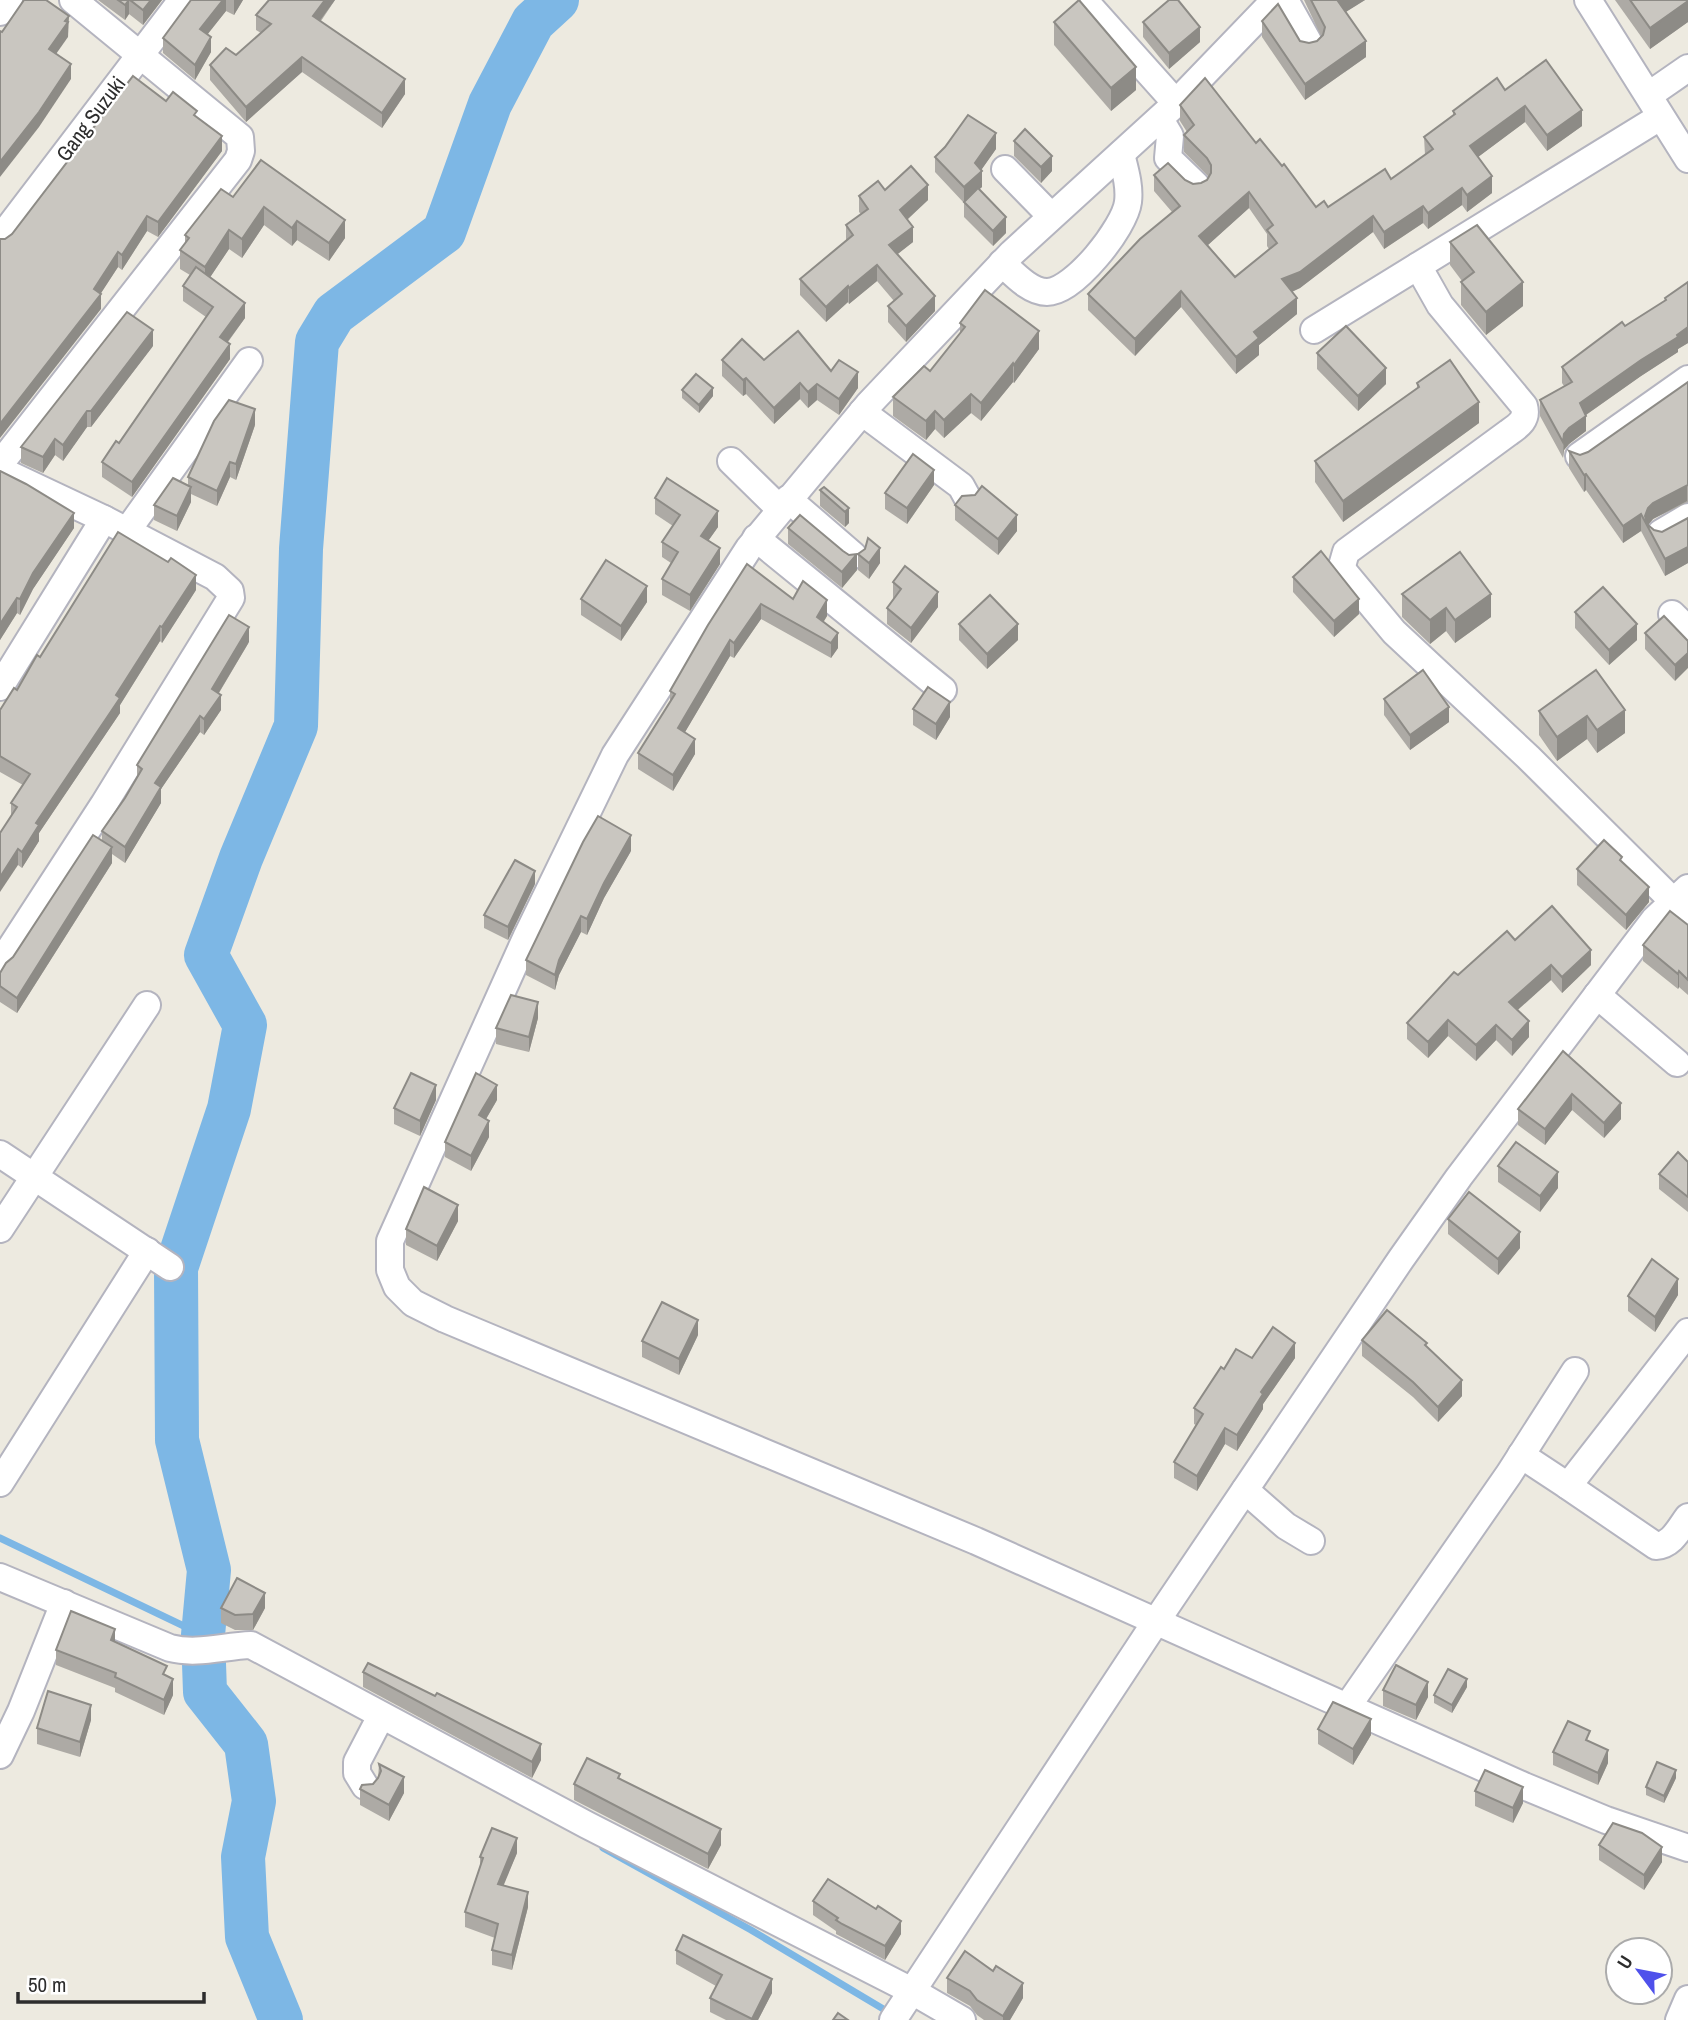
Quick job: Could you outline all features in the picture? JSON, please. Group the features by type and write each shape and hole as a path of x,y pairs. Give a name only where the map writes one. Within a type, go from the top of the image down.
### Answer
{"street":[{"path":"0,12 9,0"},
{"path":"0,464 238,160 241,151 240,137 73,0"},
{"name":"Gang Suzuki","path":"0,239 183,0"},
{"path":"1588,0 1688,159"},
{"path":"1309,43 1269,3 1168,111 1002,263 862,412 756,538 606,772 526,938 409,1196 390,1241 390,1270 403,1296 445,1320 939,1525 1535,1791 1606,1820 1688,1848"},
{"path":"1091,8 1168,111 1168,158 1196,185"},
{"path":"1314,330 1418,266 1655,106 1688,68"},
{"path":"1002,263 1033,289 1048,292 1062,286 1084,269 1116,232 1126,213 1129,186 1121,154"},
{"path":"1005,169 1051,216"},
{"path":"903,2006 1157,1620 1459,1177 1654,920 1683,903 1394,632 1342,566 1346,552 1520,424 1525,417 1524,406 1440,305 1418,266"},
{"path":"127,531 249,361"},
{"path":"1579,456 1688,379"},
{"path":"862,412 961,486 967,497"},
{"path":"731,461 853,555"},
{"path":"0,470 104,519 215,577 230,591 231,598 0,964"},
{"path":"1661,533 1688,517"},
{"path":"0,687 104,519"},
{"path":"756,538 943,690"},
{"path":"1597,995 1677,1063"},
{"path":"0,1229 147,1005"},
{"path":"0,1154 170,1267"},
{"path":"0,1483 147,1251"},
{"path":"1568,1486 1688,1332"},
{"path":"1347,1707 1576,1371"},
{"path":"1521,1455 1656,1546 1671,1540 1688,1517"},
{"path":"1245,1490 1286,1526 1311,1541"},
{"path":"0,1577 170,1648 192,1652 251,1645 587,1825 903,2006 962,2020"},
{"path":"0,1755 21,1711 64,1603"},
{"path":"365,1786 357,1773 357,1762 381,1716"},
{"path":"1679,2020 1688,1999"}],"building":[{"path":"24,0 46,0 69,16 65,21 68,22 49,49 71,64 39,112 0,162 0,31 2,32"},
{"path":"130,0 151,0 143,10"},
{"path":"191,0 223,0 200,29 211,37 195,65 163,38"},
{"path":"269,0 325,0 313,16 405,79 382,113 302,57 246,107 210,65 226,48 236,55 271,24 256,15"},
{"path":"1079,0 1136,67 1111,88 1054,22"},
{"path":"1169,0 1178,0 1200,27 1169,53 1143,22"},
{"path":"1311,0 1339,0 1366,41 1305,84 1262,21 1278,4 1300,41 1317,41 1323,35 1325,27"},
{"path":"1630,0 1688,0 1688,1 1650,28"},
{"path":"1546,60 1582,110 1547,135 1525,106 1470,146 1492,176 1467,195 1462,188 1428,213 1423,206 1384,232 1373,216 1300,272 1282,279 1297,298 1254,332 1259,338 1236,357 1181,291 1135,339 1088,294 1140,239 1180,206 1154,175 1168,163 1193,184 1207,180 1211,173 1207,158 1184,135 1194,125 1180,105 1205,78 1256,143 1260,139 1282,166 1284,164 1316,207 1324,201 1328,207 1385,169 1391,179 1433,149 1424,137 1455,114 1453,111 1497,78 1505,90","holes":["1249,192 1273,225 1267,230 1277,243 1235,277 1199,236"]},
{"path":"133,76 166,101 173,92 197,111 194,115 222,136 158,222 147,216 122,255 118,252 94,289 101,294 0,424 0,239 12,234"},
{"path":"968,115 996,133 975,163 982,171 964,187 935,157"},
{"path":"1025,129 1052,156 1041,167 1014,141"},
{"path":"261,160 345,220 329,243 297,221 292,228 264,207 242,239 229,230 205,267 180,250 189,238 185,235 221,189 233,197"},
{"path":"911,166 928,185 900,210 913,227 889,245 935,296 906,326 888,306 902,294 877,265 849,288 848,286 826,307 800,279 853,235 846,225 868,209 859,196 878,181 885,190"},
{"path":"978,188 1006,217 993,231 964,202"},
{"path":"1477,225 1523,282 1486,312 1461,282 1474,272 1450,242"},
{"path":"196,267 245,303 220,337 230,344 132,482 102,462 116,441 119,443 213,307 183,286"},
{"path":"1688,282 1688,327 1677,335 1678,337 1580,403 1586,416 1569,428 1564,434 1563,442 1540,400 1572,382 1562,367 1622,322 1625,326 1666,300 1665,298"},
{"path":"985,290 1039,331 981,403 971,394 944,420 935,411 926,421 893,397 924,366 930,371 965,327 960,323"},
{"path":"127,312 153,330 91,411 87,411 63,445 55,439 43,457 21,447"},
{"path":"1346,326 1386,368 1358,396 1317,353"},
{"path":"798,331 831,371 839,360 858,372 839,399 817,384 808,392 800,383 774,408 746,378 743,380 722,360 742,339 764,360"},
{"path":"1450,360 1479,402 1343,501 1315,461 1419,387 1417,383"},
{"path":"696,374 713,388 699,405 682,390"},
{"path":"1688,382 1688,485 1653,503 1645,516 1648,525 1662,532 1688,518 1688,547 1665,559 1641,514 1623,526 1569,451 1580,455 1588,452"},
{"path":"229,400 255,409 236,464 230,462 217,491 188,477 214,421"},
{"path":"913,454 934,470 907,508 885,493"},
{"path":"0,471 74,513 33,573 20,599 17,598 0,624"},
{"path":"173,478 191,487 177,516 154,505"},
{"path":"667,478 718,511 701,536 720,548 690,595 662,579 678,552 662,542 680,515 655,498"},
{"path":"982,486 1017,515 998,539 955,505 962,496 975,495"},
{"path":"824,487 849,508 845,512 820,490"},
{"path":"800,515 843,551 849,555 857,554 842,572 788,528"},
{"path":"118,532 168,562 171,558 196,575 116,695 120,698 36,823 39,825 22,852 18,849 0,877 0,833 17,807 11,803 30,774 0,756 0,710 14,688 17,690 37,655 40,657"},
{"path":"868,538 880,548 869,563 858,554 865,549"},
{"path":"1321,551 1359,599 1334,621 1293,577"},
{"path":"1460,552 1491,594 1455,620 1446,608 1430,620 1402,594"},
{"path":"606,560 647,586 621,626 581,599"},
{"path":"747,564 793,599 803,581 827,600 817,617 838,633 831,643 761,604 734,643 730,640 678,728 695,739 673,775 638,753 675,694 670,691 708,625"},
{"path":"905,566 938,592 911,628 887,608 901,589 893,582"},
{"path":"1603,587 1637,624 1609,650 1575,612"},
{"path":"990,595 1018,624 987,654 959,624"},
{"path":"229,615 249,627 212,689 221,695 204,719 200,716 155,783 161,787 125,847 102,831 142,769 137,765"},
{"path":"1664,616 1688,641 1688,653 1675,665 1645,633"},
{"path":"1423,670 1449,707 1410,735 1384,699"},
{"path":"1596,670 1625,710 1597,730 1587,716 1557,737 1539,711"},
{"path":"928,687 950,702 936,724 913,709"},
{"path":"598,816 631,835 587,919 581,916 559,960 555,975 526,960"},
{"path":"93,835 112,847 17,998 0,986 0,973"},
{"path":"1604,840 1622,857 1620,860 1649,887 1626,915 1577,869"},
{"path":"515,860 535,871 508,927 484,915"},
{"path":"1552,906 1591,950 1562,977 1551,965 1509,1002 1529,1021 1512,1040 1496,1025 1476,1045 1448,1020 1428,1042 1407,1023 1454,972 1458,975 1507,931 1515,940"},
{"path":"1670,911 1688,925 1688,980 1643,945"},
{"path":"511,995 538,1002 529,1037 496,1028"},
{"path":"1563,1051 1621,1103 1604,1123 1572,1094 1545,1129 1518,1109"},
{"path":"411,1073 436,1085 420,1121 394,1108"},
{"path":"476,1073 497,1085 479,1115 489,1121 471,1156 445,1142"},
{"path":"1516,1142 1558,1172 1540,1196 1498,1166"},
{"path":"1678,1152 1688,1162 1688,1197 1659,1174"},
{"path":"424,1187 458,1205 437,1246 406,1229"},
{"path":"1469,1192 1520,1232 1498,1259 1448,1219"},
{"path":"1652,1259 1678,1279 1655,1317 1628,1296"},
{"path":"662,1302 698,1320 679,1359 642,1341"},
{"path":"1387,1310 1427,1343 1425,1345 1462,1380 1438,1407 1413,1382 1362,1340"},
{"path":"1273,1327 1295,1343 1261,1392 1263,1394 1237,1435 1225,1428 1197,1476 1174,1462 1203,1414 1194,1408 1221,1367 1224,1369 1236,1349 1252,1358"},
{"path":"237,1578 265,1593 253,1614 235,1615 221,1608"},
{"path":"71,1611 115,1629 111,1640 167,1666 163,1674 173,1679 164,1700 115,1677 116,1673 56,1650"},
{"path":"368,1663 541,1744 532,1762 363,1672"},
{"path":"1396,1665 1428,1682 1416,1705 1383,1690"},
{"path":"1448,1669 1467,1679 1452,1705 1434,1695"},
{"path":"48,1691 91,1705 80,1742 37,1728"},
{"path":"1333,1702 1371,1719 1353,1749 1318,1729"},
{"path":"1568,1721 1590,1731 1586,1740 1608,1750 1598,1773 1553,1752"},
{"path":"587,1758 620,1774 618,1778 721,1829 708,1854 574,1784"},
{"path":"1657,1762 1676,1770 1664,1796 1646,1787"},
{"path":"379,1764 404,1777 389,1805 360,1789 362,1785 373,1784 378,1778 381,1771"},
{"path":"1485,1770 1523,1787 1513,1808 1475,1791"},
{"path":"1613,1823 1642,1833 1662,1847 1644,1875 1599,1845"},
{"path":"492,1828 517,1838 498,1884 528,1892 512,1955 492,1950 498,1924 465,1912 483,1858 480,1857"},
{"path":"828,1879 901,1921 885,1946 842,1924 836,1920 838,1918 813,1901"},
{"path":"683,1935 772,1979 752,2019 710,1998 722,1975 676,1950"},
{"path":"965,1951 993,1971 996,1966 1023,1983 1003,2016 977,2000 970,1991 947,1978"},
{"path":"838,2013 848,2020 833,2020"}],"waterway":[{"path":"281,2020 247,1937 243,1857 254,1801 246,1744 205,1692 203,1635 209,1570 177,1440 176,1268 229,1109 245,1025 206,955 241,858 296,726 301,549 317,342 334,314 444,232 490,104 533,22 557,0"},
{"path":"0,1538 213,1640"},
{"path":"603,1848 751,1930 890,2013"}]}
